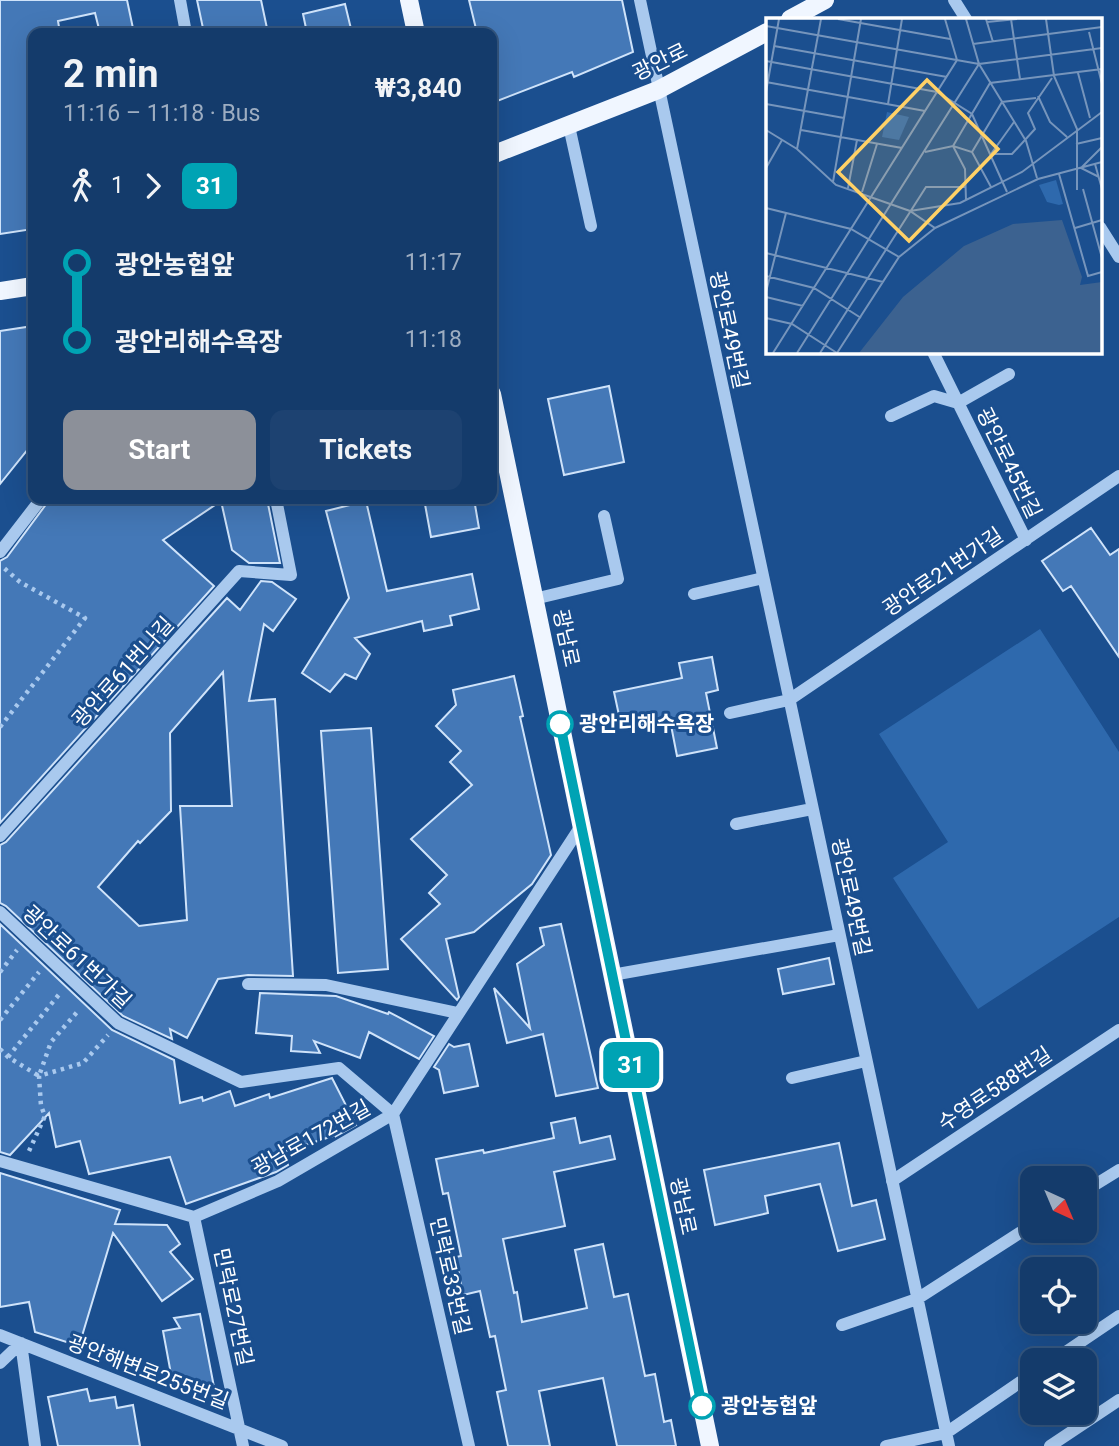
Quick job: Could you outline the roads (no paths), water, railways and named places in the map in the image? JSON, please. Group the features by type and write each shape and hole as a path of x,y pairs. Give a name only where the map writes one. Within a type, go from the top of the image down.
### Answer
{"main road":[{"path":"409,0 415,28"},
{"path":"792,18 825,0"},
{"name":"광안로","path":"497,153 659,90 766,33"},
{"path":"0,291 28,287"},
{"name":"광남로","path":"497,418 710,1446"}],"street":[{"path":"180,0 185,28"},
{"name":"광안로49번길","path":"640,0 947,1439"},
{"path":"954,0 965,18"},
{"path":"569,126 591,226"},
{"path":"1102,230 1119,257"},
{"name":"광안로45번길","path":"934,354 1026,540"},
{"name":"광안로45번길","path":"891,416 934,396 958,403 1009,374"},
{"name":"광안로21번가길","path":"789,700 1119,476"},
{"path":"0,552 37,504"},
{"name":"광안로61번나길","path":"0,836 239,572 291,575 277,504"},
{"name":"광남로","path":"534,599 618,579 604,516"},
{"path":"694,594 763,578"},
{"path":"730,712 789,700"},
{"path":"736,824 812,809"},
{"name":"광남로172번길","path":"194,1217 278,1181 393,1114 581,826"},
{"name":"광안로61번가길","path":"0,912 118,1023 241,1082 339,1068 393,1114"},
{"path":"612,975 839,935"},
{"path":"248,984 326,985 458,1013"},
{"name":"수영로588번길","path":"892,1181 1119,1030"},
{"path":"792,1078 866,1061"},
{"name":"민락로33번길","path":"393,1114 469,1446"},
{"path":"0,1161 194,1217"},
{"path":"1097,1184 1119,1170"},
{"name":"민락로27번길","path":"194,1217 243,1446"},
{"path":"842,1325 917,1299 1020,1233"},
{"path":"1072,1348 1119,1316"},
{"name":"광안해변로255번길","path":"0,1335 282,1446"},
{"path":"0,1363 21,1343"},
{"path":"21,1343 35,1446"},
{"path":"886,1446 947,1439 1020,1383"},
{"path":"1050,1446 1119,1400"}],"place":[{"name":"광안리해수욕장","path":"560,724"},
{"name":"광안농협앞","path":"702,1406"}]}
